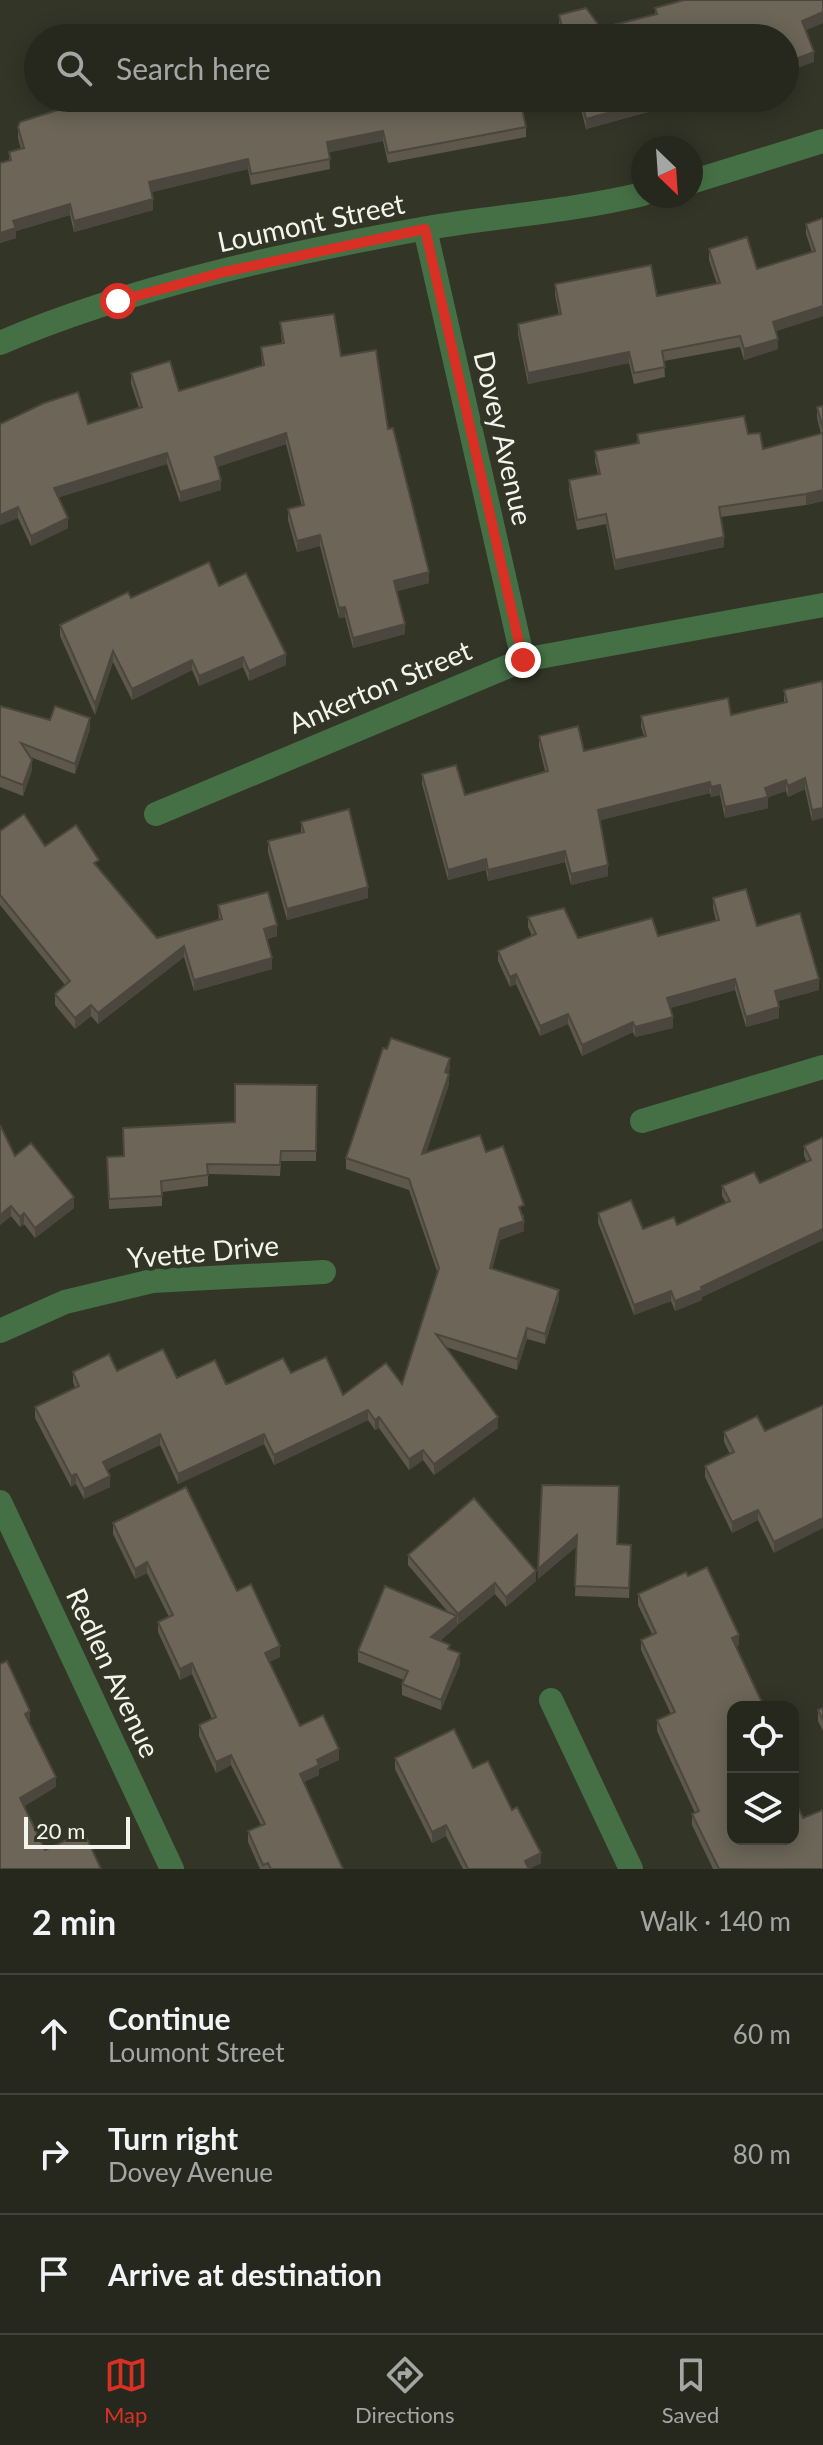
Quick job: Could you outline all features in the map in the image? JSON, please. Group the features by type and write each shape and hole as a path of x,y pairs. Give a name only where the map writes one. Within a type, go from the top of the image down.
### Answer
{"street":[{"path":"703,178 823,141"},
{"name":"Loumont Street","path":"0,343 105,305 193,280 425,229 631,196"},
{"name":"Dovey Avenue","path":"425,229 523,660"},
{"name":"Ankerton Street","path":"156,814 523,660 823,605"},
{"path":"642,1121 823,1067"},
{"name":"Yvette Drive","path":"0,1331 65,1302 152,1281 324,1272"},
{"name":"Redlen Avenue","path":"0,1502 172,1869"},
{"path":"551,1700 631,1869"}],"building":[{"path":"684,0 823,0 823,12 802,21 814,52 799,58 799,24 617,24 657,14 655,8"},
{"path":"586,8 598,24 561,24 559,15"},
{"path":"52,112 523,112 526,127 388,153 383,131 327,142 330,159 251,174 248,159 149,182 153,199 74,221 70,204 13,221 16,228 0,233 0,163 11,160 9,152 24,148 18,127 20,122"},
{"path":"584,112 611,112 586,119"},
{"path":"823,218 823,306 773,322 778,339 744,349 740,336 662,351 665,367 634,373 629,352 528,373 518,324 561,314 555,284 651,265 657,296 720,283 709,249 747,237 757,269 815,251 806,224"},
{"path":"334,314 341,356 376,350 388,429 393,428 429,572 394,581 405,624 353,638 345,607 339,608 320,535 297,541 288,509 304,505 286,433 215,457 221,480 180,492 167,453 54,488 68,518 31,536 18,507 0,515 0,424 44,403 78,392 88,424 142,407 131,373 170,361 179,391 264,365 261,347 284,343 280,322"},
{"path":"823,406 823,429 817,407"},
{"path":"744,416 748,434 760,433 763,449 823,433 823,490 719,507 724,537 615,560 606,514 577,520 569,480 600,474 595,451 639,443 637,434"},
{"path":"209,562 219,586 246,573 286,654 249,671 243,657 199,676 192,660 132,689 113,651 95,704 60,625 128,592 131,598"},
{"path":"822,681 823,808 812,810 805,778 788,786 786,780 765,788 768,797 725,807 720,785 711,787 710,782 598,810 608,865 571,874 565,851 488,870 486,859 448,870 422,774 456,765 465,795 548,771 539,736 578,726 584,751 646,736 641,716 728,698 731,715 787,702 784,690"},
{"path":"0,706 50,720 55,706 90,718 75,764 21,743 32,760 23,785 0,776"},
{"path":"349,809 368,887 287,909 268,841 304,832 301,822"},
{"path":"24,814 45,846 76,825 99,860 94,863 157,938 222,919 218,905 268,892 277,925 264,929 272,958 194,980 184,946 98,1013 91,1005 75,1018 55,994 70,981 0,895 0,831"},
{"path":"746,889 757,926 800,913 819,979 775,991 779,1007 746,1017 735,979 667,998 673,1017 635,1027 633,1022 582,1045 568,1014 540,1026 516,974 510,977 498,951 536,934 528,917 564,908 578,938 652,918 658,936 719,920 713,898"},
{"path":"391,1038 450,1058 445,1072 449,1074 422,1154 480,1135 486,1152 503,1146 524,1205 519,1207 524,1221 500,1229 490,1268 559,1290 545,1334 527,1328 517,1359 436,1334 498,1417 434,1464 423,1450 409,1459 379,1417 375,1420 368,1410 274,1455 264,1434 178,1474 160,1434 103,1462 110,1476 84,1489 76,1474 71,1476 35,1407 79,1386 73,1372 109,1354 117,1371 163,1349 177,1378 215,1360 226,1384 283,1358 291,1373 326,1357 343,1395 386,1363 402,1384 439,1268 409,1179 346,1158 383,1048 387,1049"},
{"path":"235,1084 317,1085 316,1151 281,1151 280,1165 207,1164 208,1175 161,1181 162,1196 109,1199 107,1157 124,1156 123,1128 235,1122"},
{"path":"0,1125 15,1156 31,1143 74,1197 35,1228 24,1213 20,1217 11,1206 0,1215"},
{"path":"823,1137 823,1229 675,1301 671,1291 634,1305 598,1213 631,1200 643,1229 674,1217 677,1225 730,1201 722,1186 754,1172 760,1183 811,1160 804,1146"},
{"path":"823,1405 823,1518 774,1542 758,1510 732,1522 705,1466 734,1452 724,1432 757,1416 765,1431"},
{"path":"542,1485 619,1486 617,1544 631,1545 629,1588 575,1586 577,1535 538,1569"},
{"path":"186,1487 237,1591 251,1584 280,1646 265,1653 300,1726 323,1715 339,1749 317,1760 319,1765 300,1774 343,1869 271,1869 268,1863 263,1865 248,1831 265,1824 231,1755 216,1762 199,1725 216,1717 192,1663 180,1669 158,1622 173,1615 147,1562 135,1569 113,1523"},
{"path":"474,1498 536,1571 506,1597 495,1583 458,1614 408,1555"},
{"path":"707,1567 739,1635 732,1638 761,1701 727,1701 727,1845 799,1845 799,1810 803,1818 823,1810 823,1869 719,1869 692,1814 699,1811 657,1720 675,1712 641,1640 656,1633 638,1594 686,1572 688,1576"},
{"path":"385,1586 457,1616 431,1637 460,1653 441,1700 402,1684 408,1671 358,1651"},
{"path":"7,1661 30,1711 25,1714 56,1777 20,1798 45,1850 84,1832 101,1869 0,1869 0,1664"},
{"path":"454,1729 473,1768 488,1761 512,1810 517,1807 541,1853 525,1861 529,1869 468,1869 446,1825 432,1832 395,1758"}],"route":[{"path":"118,301 224,272 425,229 523,660"}]}
